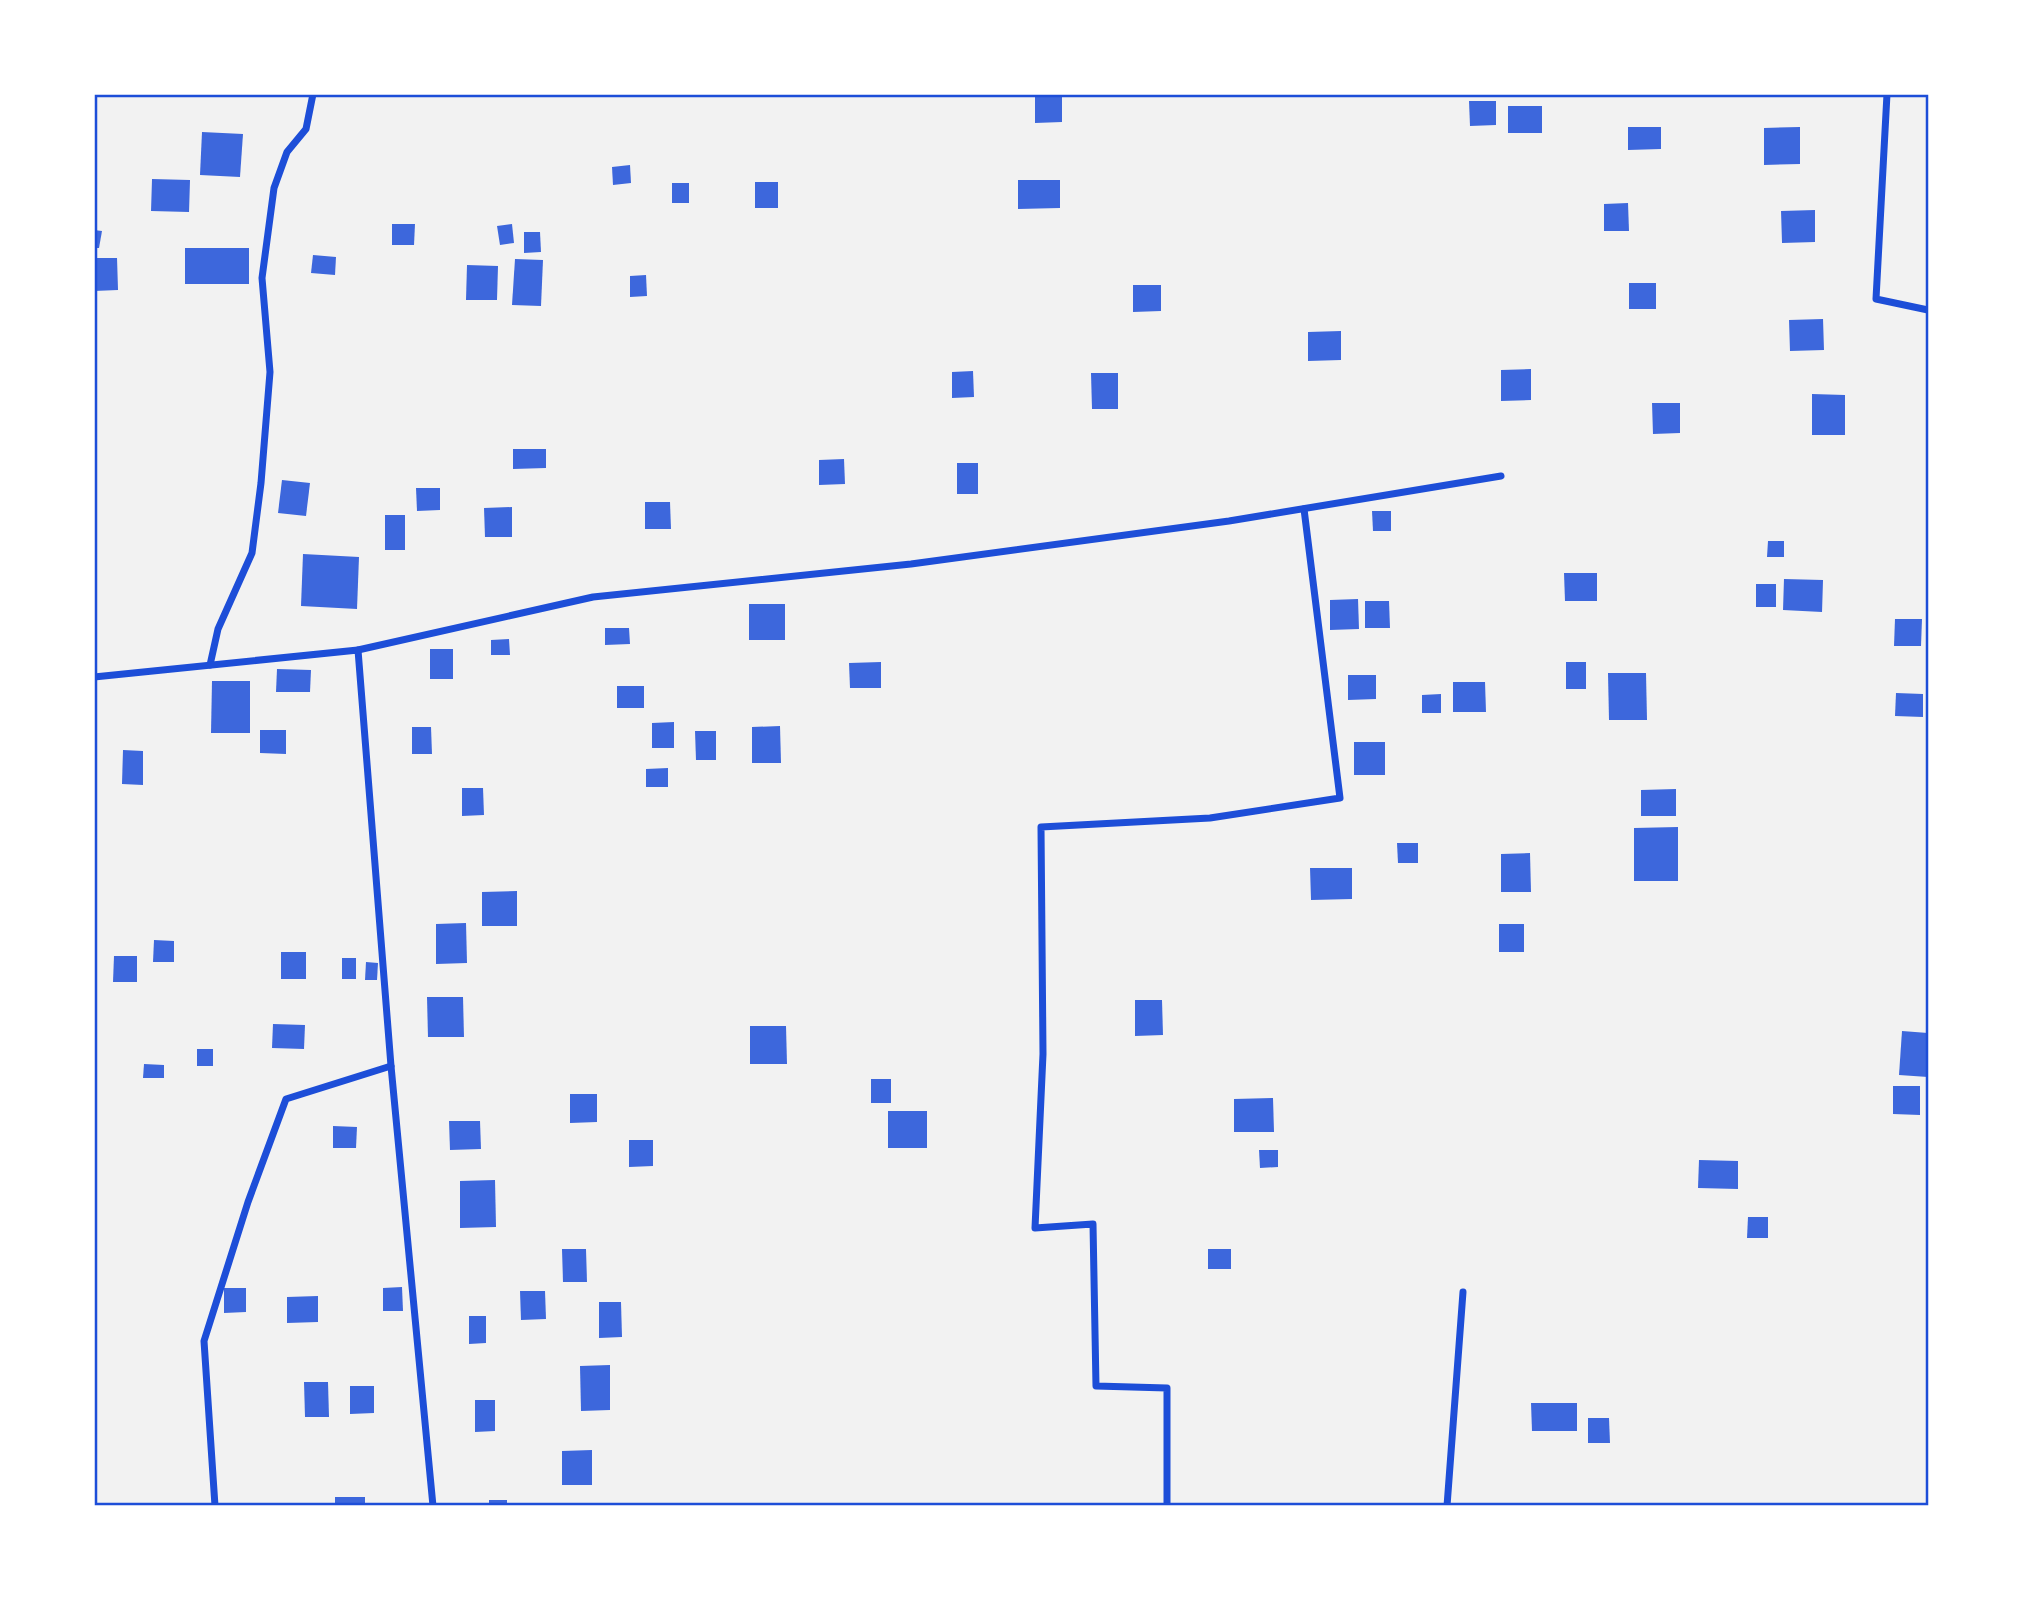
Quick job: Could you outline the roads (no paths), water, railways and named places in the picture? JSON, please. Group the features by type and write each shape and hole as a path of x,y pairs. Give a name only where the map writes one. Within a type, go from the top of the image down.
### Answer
{"street":[{"path":"210,665 218,629 252,553 270,372 262,278 274,188 287,152 306,129 313,94"},
{"path":"1887,94 1875,299 1928,310"},
{"path":"94,677 358,650 593,597 911,564 1229,521 1501,476"},
{"path":"1167,1506 1167,1388 1096,1386 1093,1224 1035,1228 1043,1054 1041,827 1210,818 1340,798 1304,509"},
{"path":"358,650 391,1066 433,1506"},
{"path":"215,1506 204,1341 248,1202 286,1099 391,1066"},
{"path":"1447,1506 1463,1292"}]}
